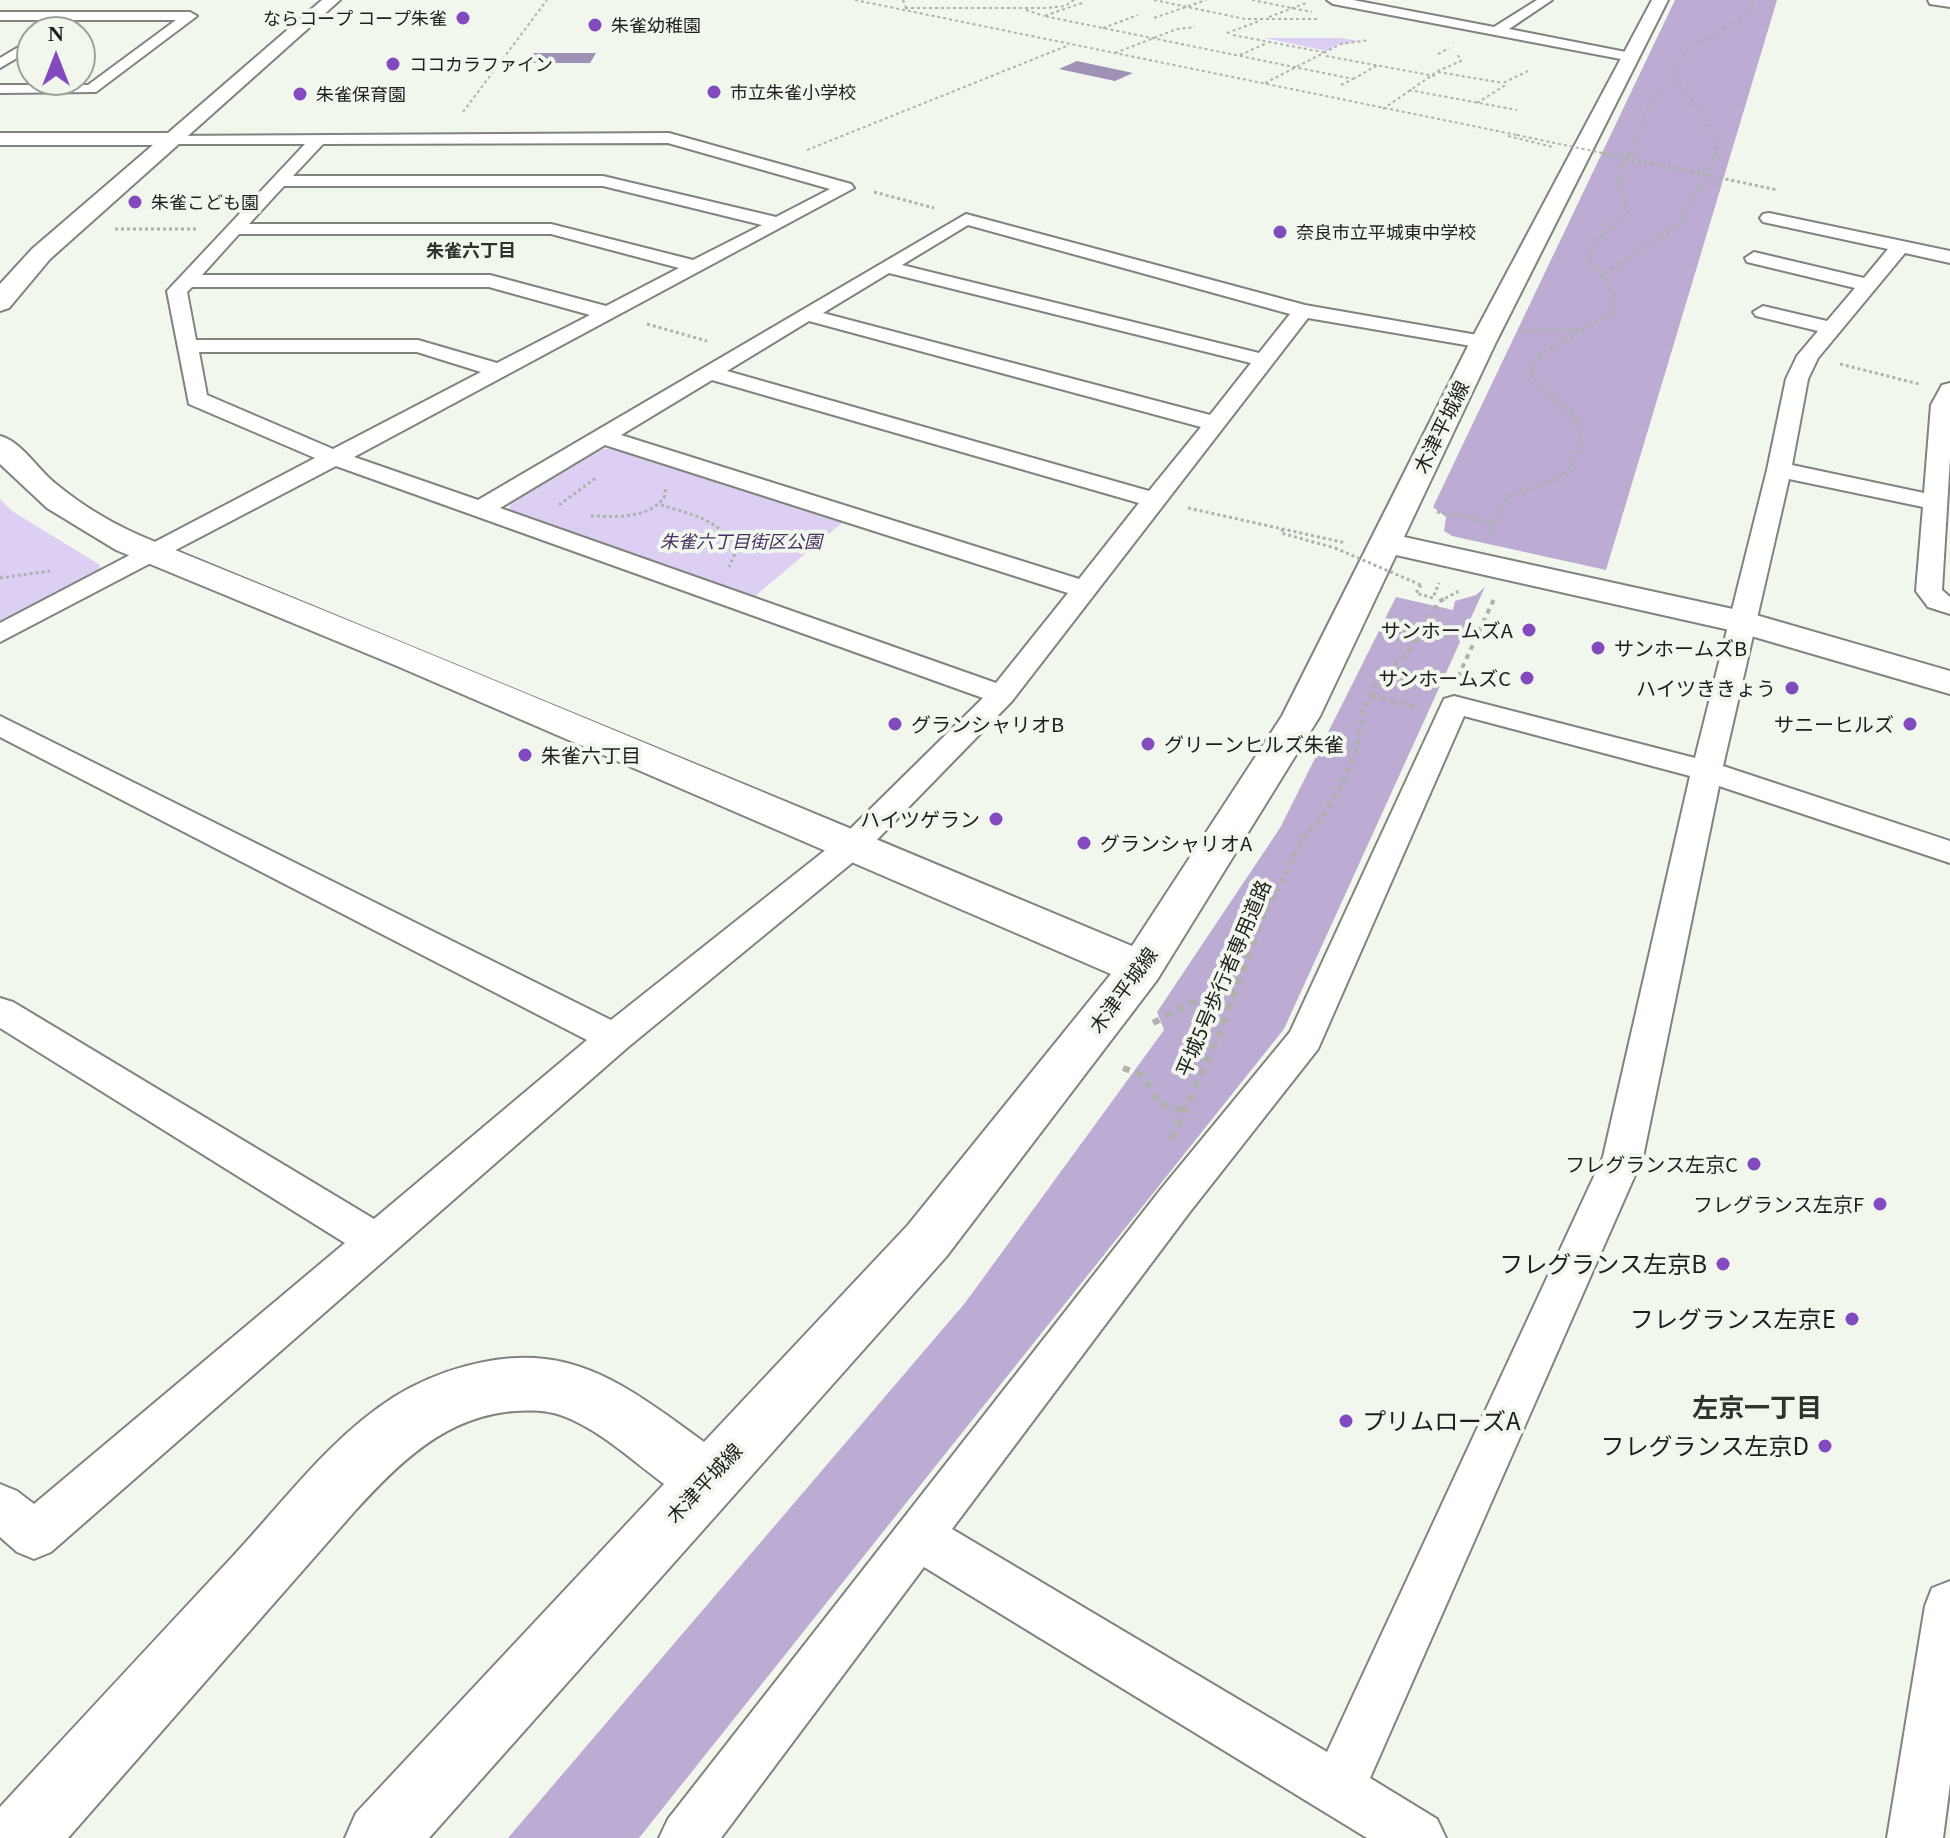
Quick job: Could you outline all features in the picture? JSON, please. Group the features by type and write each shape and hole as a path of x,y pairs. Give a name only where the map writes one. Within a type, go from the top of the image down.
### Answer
{"street":[{"path":"0,303 41,254 332,0"},
{"path":"1333,0 1631,57"},
{"path":"1395,12 1417,0"},
{"path":"1497,31 1546,0"},
{"name":"木津平城線","path":"381,1838 706,1479 780,1404 927,1241 1141,968 1301,716 1483,342 1660,0"},
{"path":"1936,0 1950,2"},
{"path":"96,16 190,16 96,85"},
{"path":"0,139 669,138 845,188"},
{"path":"318,139 177,291 197,399 335,458 1002,695"},
{"path":"280,181 603,181 778,223"},
{"path":"0,634 845,188"},
{"path":"1769,218 1950,257"},
{"path":"481,509 966,219 1303,311 1483,342"},
{"path":"234,229 551,229 696,267"},
{"path":"1337,1790 1623,1157 1797,379 1808,356 1901,246"},
{"path":"1754,258 1868,285"},
{"path":"886,267 1263,360"},
{"path":"186,281 490,281 607,313"},
{"path":"0,1507 34,1535 614,1038 853,845 1002,695 1303,311"},
{"path":"1763,312 1830,328"},
{"path":"808,315 1213,423"},
{"path":"186,346 418,346 501,371"},
{"path":"711,373 1154,500"},
{"path":"1950,391 1942,405 1929,591 1937,601 1950,606"},
{"path":"602,438 1083,589"},
{"path":"0,445 25,476 51,498 88,522 153,553 1141,968"},
{"path":"1779,470 1934,502"},
{"path":"1385,543 1742,622 1950,683"},
{"path":"687,1838 1175,1201 1305,1039 1451,710 1707,771 1950,852"},
{"path":"0,725 614,1038"},
{"path":"0,1011 378,1242"},
{"path":"20,1838 317,1510 381,1444 415,1417 458,1396 506,1385 547,1385 588,1397 706,1479"},
{"path":"919,1536 1418,1838"},
{"path":"1915,1838 1950,1606"}],"path":[{"path":"444,139 547,0"},
{"path":"855,0 1496,132 1562,149"},
{"path":"865,2 872,0"},
{"path":"903,0 906,8"},
{"path":"1005,0 1006,7"},
{"path":"900,9 1026,9 1065,6 1074,0"},
{"path":"1154,0 1255,19 1321,19"},
{"path":"1154,18 1206,0"},
{"path":"1252,0 1321,13"},
{"path":"1602,278 1602,274 1681,223 1692,197 1705,183 1717,160 1713,133 1676,84 1674,68 1689,49 1748,14 1753,5 1751,0"},
{"path":"1044,16 1082,3"},
{"path":"1265,19 1306,3"},
{"path":"1065,6 1069,8"},
{"path":"1026,9 1044,16 1353,79"},
{"path":"1102,28 1138,15"},
{"path":"1227,33 1257,22 1255,19"},
{"path":"1115,54 1177,29 1195,27"},
{"path":"1233,35 1379,65 1503,83 1528,71"},
{"path":"1263,84 1341,44 1369,40"},
{"path":"1239,56 1270,42"},
{"path":"768,166 1069,44"},
{"path":"1383,109 1409,90 1461,61 1458,55"},
{"path":"1341,85 1379,65"},
{"path":"1476,103 1504,86 1503,83"},
{"path":"1489,536 1504,502 1510,496 1560,478 1570,471 1581,442 1581,427 1573,413 1538,385 1531,371 1538,356 1611,314 1617,305 1615,293 1589,260 1596,241 1628,213 1619,186 1619,171 1634,146 1645,110 1669,86 1676,84"},
{"path":"1409,90 1517,110"},
{"path":"1496,132 1702,174"},
{"path":"845,188 861,188 966,219"},
{"path":"107,229 234,229"},
{"path":"607,313 745,351"},
{"path":"1513,329 1531,333 1584,330"},
{"path":"1808,356 1950,391"},
{"path":"561,510 551,509 567,501 610,466 602,438"},
{"path":"661,505 668,490 664,485"},
{"path":"1154,500 1335,548 1421,585 1416,593 1433,598 1439,582"},
{"path":"588,516 641,512 661,505 710,520 732,538 737,549 732,565 704,589"},
{"path":"1432,511 1495,523"},
{"path":"1284,532 1347,543"},
{"name":"平城5号歩行者専用道路","path":"1175,1201 1155,1176 1279,883 1303,838 1323,816 1343,782 1357,749 1362,712 1380,677 1403,658 1426,629 1438,602 1463,588"},
{"path":"1371,696 1451,710 1451,693 1494,597"},
{"path":"1149,1025 1240,978"},
{"path":"1123,1068 1142,1075 1159,1103 1184,1111"}],"green space":[{"path":"1264,38 1360,41 1336,45 1327,51"},
{"name":"朱雀六丁目街区公園","path":"614,448 843,522 754,597 509,511 510,501 596,450"},
{"path":"0,499 12,511 100,565 99,570 0,621"}],"shaded area":[{"path":"1675,0 1777,0 1606,570 1452,536 1444,531 1446,517 1433,507"},
{"path":"533,53 596,53 590,63 526,63"},
{"path":"1077,61 1133,73 1115,81 1059,69"},
{"path":"1485,587 1284,1029 639,1838 508,1838 965,1303 1164,1030 1157,1012 1280,828 1396,597 1453,610 1455,601 1476,595"}],"place":[{"name":"ならコープ コープ朱雀","path":"463,18"},
{"name":"朱雀幼稚園","path":"595,25"},
{"name":"ココカラファイン","path":"393,64"},
{"name":"市立朱雀小学校","path":"714,92"},
{"name":"朱雀保育園","path":"300,94"},
{"name":"朱雀こども園","path":"135,202"},
{"name":"奈良市立平城東中学校","path":"1280,232"},
{"name":"サンホームズA","path":"1529,630"},
{"name":"サンホームズB","path":"1598,648"},
{"name":"サンホームズC","path":"1527,678"},
{"name":"ハイツききょう","path":"1792,688"},
{"name":"グランシャリオB","path":"895,724"},
{"name":"サニーヒルズ","path":"1910,724"},
{"name":"グリーンヒルズ朱雀","path":"1148,744"},
{"name":"朱雀六丁目","path":"525,755"},
{"name":"ハイツゲラン","path":"996,819"},
{"name":"グランシャリオA","path":"1084,843"},
{"name":"フレグランス左京C","path":"1754,1164"},
{"name":"フレグランス左京F","path":"1880,1204"},
{"name":"フレグランス左京B","path":"1723,1264"},
{"name":"フレグランス左京E","path":"1852,1319"},
{"name":"プリムローズA","path":"1346,1421"},
{"name":"フレグランス左京D","path":"1825,1446"}],"district":[{"name":"朱雀六丁目","path":"471,250"},
{"name":"左京一丁目","path":"1757,1407"}]}
